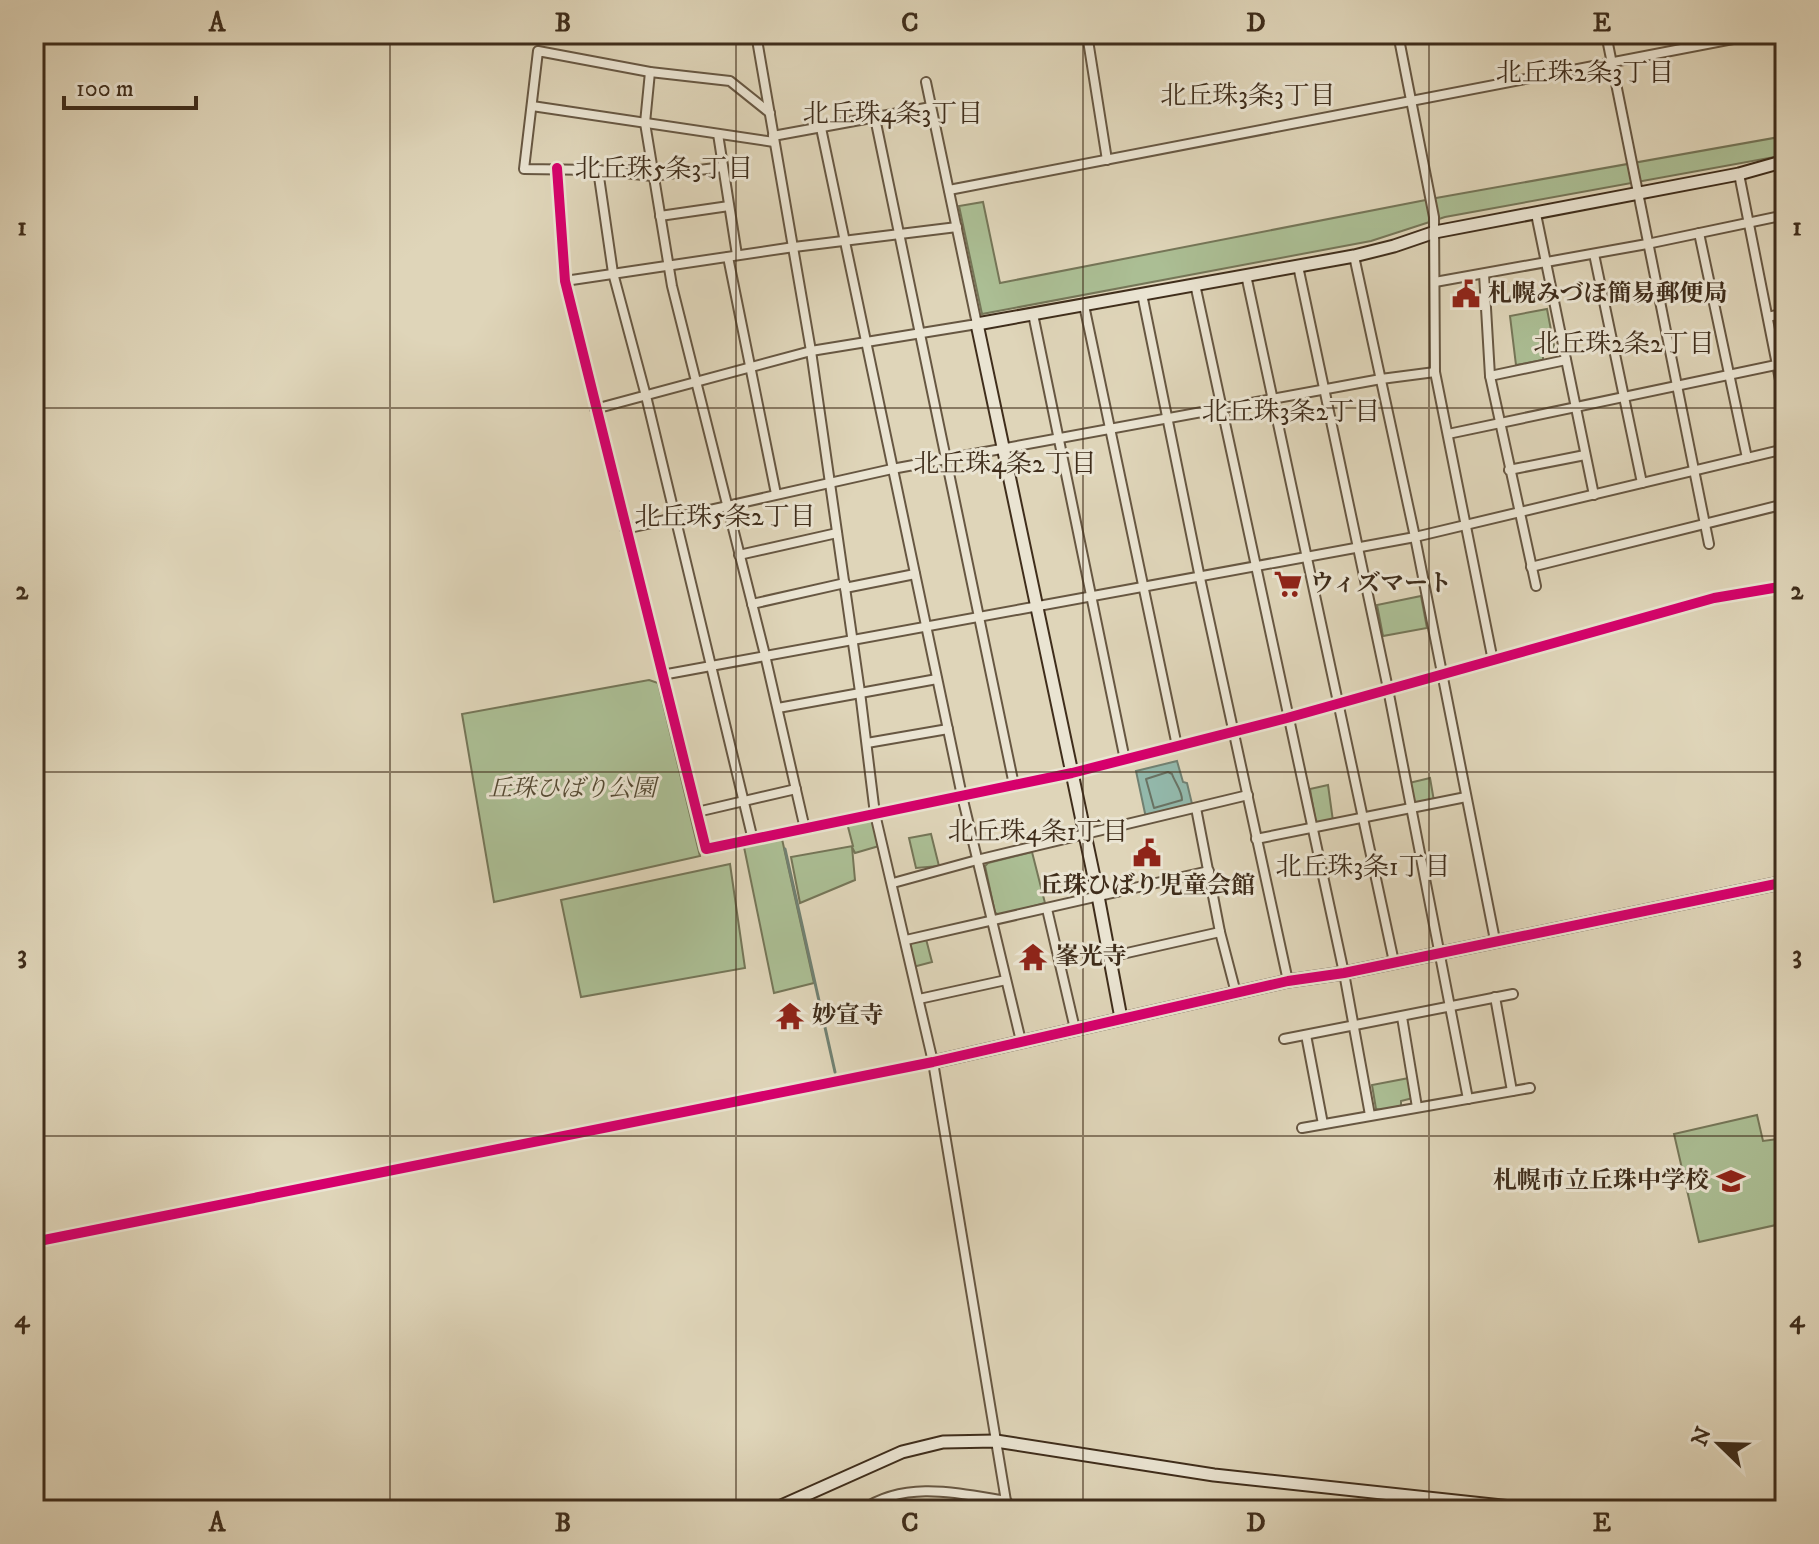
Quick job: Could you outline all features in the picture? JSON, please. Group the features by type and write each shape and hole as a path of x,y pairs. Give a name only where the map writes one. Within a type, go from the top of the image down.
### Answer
{"street":[{"path":"756,34 811,351 875,814 933,1062 1006,1501 1015,1510"},
{"path":"1087,34 1107,160"},
{"path":"1398,34 1435,232 1435,372 1493,661"},
{"path":"1606,34 1709,544"},
{"path":"949,190 1759,34"},
{"path":"723,167 652,176 598,170 524,169 538,51 650,72 730,81 770,113"},
{"path":"650,72 645,123 668,265 805,829"},
{"path":"926,82 1121,1018"},
{"path":"532,106 718,134 774,139 931,107"},
{"path":"875,118 1014,785"},
{"path":"821,128 962,796 1021,1041"},
{"path":"718,134 729,206 732,256 776,494"},
{"path":"595,409 811,351 1354,256 1435,232 1739,174 1785,161"},
{"path":"557,168 565,281 706,849 1072,773 1287,718 1714,598 1785,586"},
{"path":"598,170 613,273 646,396 753,840"},
{"path":"1739,174 1768,317 1781,364 1785,401"},
{"path":"660,216 729,206"},
{"path":"1536,214 1594,495"},
{"path":"1435,282 1647,244 1785,215"},
{"path":"565,281 844,240 957,227"},
{"path":"1699,233 1747,458"},
{"path":"1594,254 1642,483"},
{"path":"1354,256 1415,537 1495,940"},
{"path":"1298,266 1388,689 1468,1099"},
{"path":"1484,274 1490,376 1536,586"},
{"path":"1246,275 1394,962"},
{"path":"1195,284 1344,973 1370,1115"},
{"path":"1142,294 1288,981"},
{"path":"1084,305 1177,746"},
{"path":"1768,317 1785,313"},
{"path":"1033,314 1125,760"},
{"path":"1490,376 1566,360"},
{"path":"1448,434 1781,364"},
{"path":"625,529 892,469 1381,379 1435,372"},
{"path":"662,675 1359,549 1785,449"},
{"path":"1509,470 1585,455"},
{"path":"1531,567 1785,504"},
{"path":"739,555 837,533"},
{"path":"752,604 915,574"},
{"path":"778,708 937,679"},
{"path":"867,743 948,729"},
{"path":"697,812 796,789"},
{"path":"893,883 1248,795"},
{"path":"1256,839 1466,797"},
{"path":"1196,808 1220,932 1236,993"},
{"path":"906,940 1209,871"},
{"path":"34,1242 933,1062 1288,981 1344,973 1785,882"},
{"path":"1047,909 1075,1029"},
{"path":"1109,957 1220,932"},
{"path":"919,999 1006,980"},
{"path":"1284,1039 1513,994"},
{"path":"1495,997 1512,1091"},
{"path":"1402,1017 1417,1107"},
{"path":"1306,1035 1323,1124"},
{"path":"1302,1128 1530,1088"},
{"path":"772,1510 902,1452 943,1442 996,1441 1214,1475 1540,1510"},
{"path":"862,1510 904,1492 940,1490 1006,1501"}],"green space":[{"path":"1785,136 1785,155 1445,217 1371,241 982,314 959,206 983,202 1000,283 1436,198"},
{"path":"1547,309 1555,351 1543,353 1543,360 1516,365 1510,316"},
{"path":"1421,596 1427,628 1383,636 1377,605"},
{"name":"丘珠ひばり公園","path":"649,680 658,683 700,856 494,902 462,714"},
{"path":"1430,778 1434,801 1414,805 1409,783"},
{"path":"1328,785 1333,821 1316,824 1310,789"},
{"path":"872,819 879,846 855,853 852,847 855,880 800,903 791,857 853,846 847,823"},
{"path":"931,834 939,866 916,868 909,838"},
{"path":"782,839 814,983 774,993 744,847"},
{"path":"1032,852 1045,903 1000,915 995,913 985,866"},
{"path":"730,864 745,968 581,997 561,900"},
{"path":"926,939 932,962 913,967 908,942"},
{"path":"1409,1078 1413,1098 1401,1101 1401,1106 1376,1109 1372,1085"},
{"name":"札幌市立丘珠中学校","path":"1757,1115 1763,1141 1785,1138 1785,1223 1699,1242 1674,1134"}],"water":[{"path":"1177,761 1193,808 1146,818 1136,771"}],"waterway":[{"path":"785,849 835,1072"}],"cycle path":[{"path":"557,168 565,281 706,849 1072,773 1287,718 1714,598 1785,586"},
{"path":"34,1242 933,1062 1288,981 1344,973 1785,882"}],"place":[{"name":"札幌みづほ簡易郵便局","path":"1466,294"},
{"name":"ウィズマート","path":"1288,584"},
{"name":"丘珠ひばり児童会館","path":"1147,853"},
{"name":"峯光寺","path":"1033,957"},
{"name":"妙宣寺","path":"790,1016"},
{"name":"札幌市立丘珠中学校","path":"1731,1181"}],"district":[{"name":"北丘珠2条3丁目","path":"1585,73"},
{"name":"北丘珠3条3丁目","path":"1248,96"},
{"name":"北丘珠4条3丁目","path":"893,114"},
{"name":"北丘珠5条3丁目","path":"664,169"},
{"name":"北丘珠2条2丁目","path":"1624,344"},
{"name":"北丘珠3条2丁目","path":"1291,412"},
{"name":"北丘珠4条2丁目","path":"1005,464"},
{"name":"北丘珠5条2丁目","path":"725,517"},
{"name":"北丘珠4条1丁目","path":"1038,832"},
{"name":"北丘珠3条1丁目","path":"1363,867"}]}
